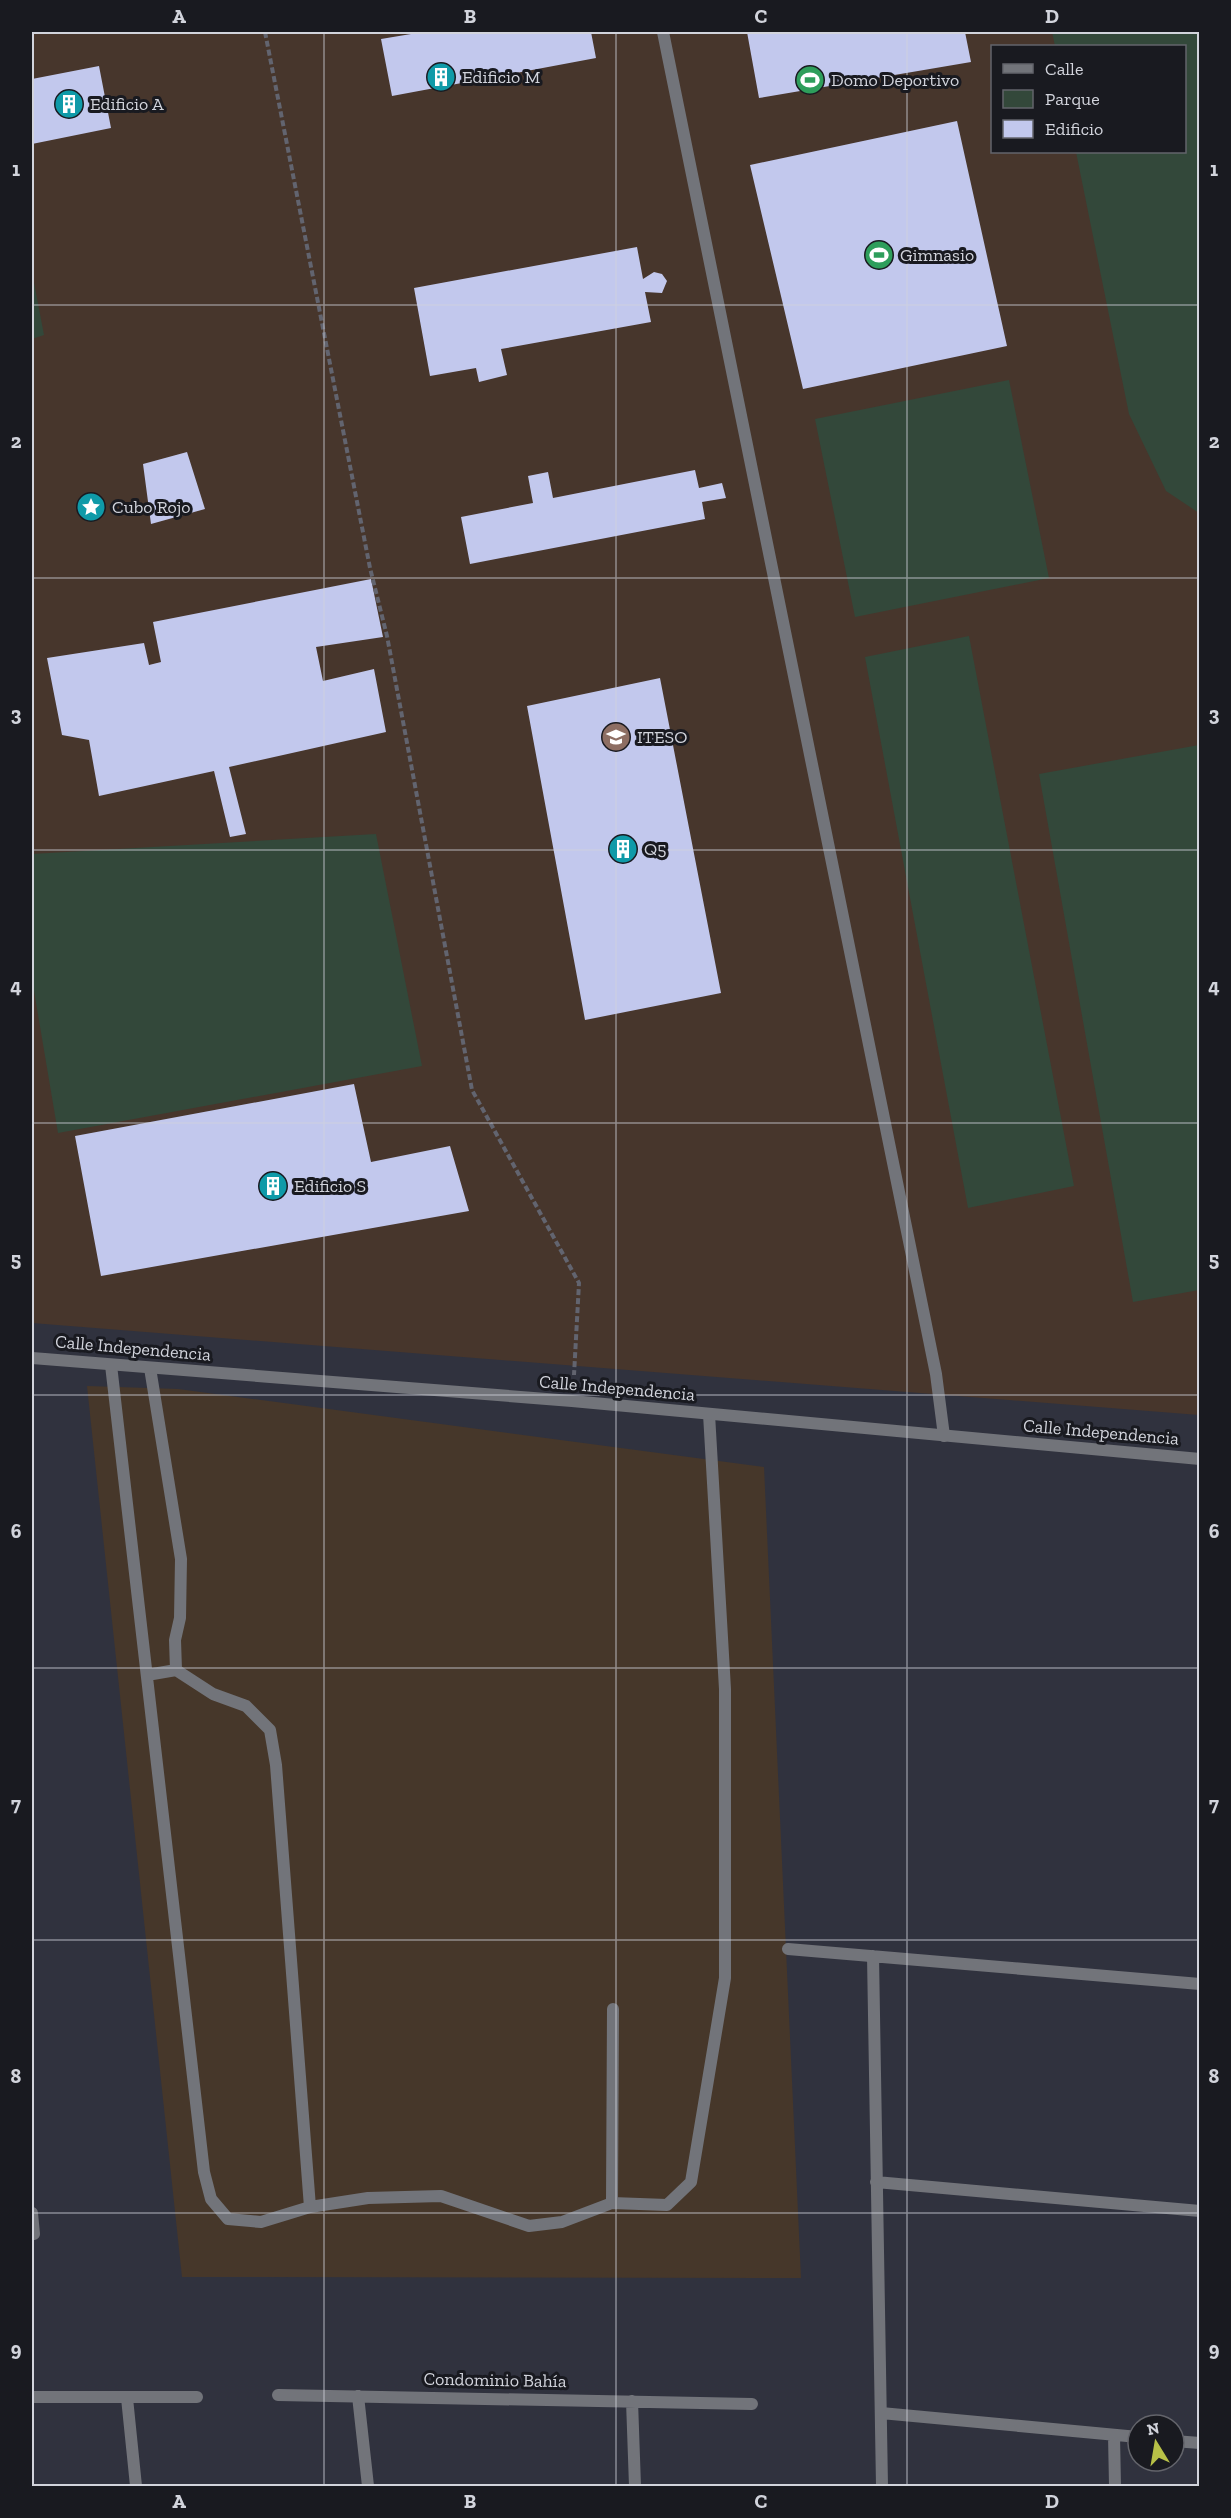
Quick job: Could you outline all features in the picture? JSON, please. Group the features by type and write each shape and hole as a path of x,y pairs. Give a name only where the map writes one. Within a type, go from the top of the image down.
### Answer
{"street":[{"path":"663,32 934,1362 944,1436"},
{"name":"Calle Independencia","path":"32,1358 572,1401 1200,1459"},
{"path":"111,1365 204,2172 211,2199 228,2219 261,2222 310,2206 368,2198 441,2196 529,2226 562,2222 612,2203 667,2205 691,2182 725,1978 725,1689 709,1414"},
{"path":"150,1368 181,1559 180,1618 175,1640 176,1670"},
{"path":"147,1675 176,1670 213,1694 246,1706 270,1730 277,1777 310,2206"},
{"path":"788,1949 1200,1984"},
{"path":"873,1956 882,2487"},
{"path":"612,2203 613,2009"},
{"path":"876,2182 1200,2211"},
{"path":"32,2213 34,2234"},
{"name":"Condominio Bahía","path":"278,2395 752,2404"},
{"path":"358,2396 368,2487"},
{"path":"32,2397 197,2397"},
{"path":"127,2398 136,2487"},
{"path":"632,2401 635,2487"},
{"path":"881,2413 1126,2436"},
{"path":"1114,2435 1115,2487"}],"path":[{"path":"265,32 368,556 387,636 472,1090 579,1283 572,1401"}],"shaded area":[{"name":"ITESO","path":"32,32 1199,32 1199,1415 32,1323"},
{"path":"87,1386 178,1389 764,1467 801,2278 182,2277"}],"green space":[{"path":"1052,32 1199,32 1199,513 1166,491 1129,414 1076,153 1186,153 1186,45 1055,45"},
{"path":"32,272 44,335 32,339"},
{"path":"1009,380 1049,578 855,617 815,419"},
{"path":"969,636 1074,1186 968,1208 865,657"},
{"path":"1199,745 1199,1290 1133,1302 1039,774"},
{"path":"376,834 422,1066 58,1133 32,979 32,854"}],"building":[{"name":"Edificio M","path":"423,32 591,32 596,58 392,96 381,39"},
{"name":"Domo Deportivo","path":"747,32 965,32 971,62 759,98"},
{"name":"Edificio A","path":"99,66 111,128 32,144 32,79"},
{"name":"Gimnasio","path":"957,121 1007,346 803,389 750,165"},
{"path":"637,247 643,279 654,272 662,274 667,281 662,293 645,292 651,322 501,349 507,375 479,382 476,368 430,376 414,288"},
{"path":"187,452 205,509 151,524 143,464"},
{"path":"695,470 699,488 722,483 726,498 702,502 705,519 470,564 461,517 533,503 528,476 548,472 553,498"},
{"path":"371,579 383,637 316,647 323,681 374,669 386,732 229,767 246,834 230,837 214,771 99,796 89,740 62,735 47,658 144,643 149,665 161,662 153,622"},
{"name":"Q5","path":"660,678 721,993 585,1020 527,706"},
{"name":"Edificio S","path":"354,1084 371,1162 450,1146 469,1211 101,1276 75,1136"}],"place":[{"name":"Edificio M","path":"441,77"},
{"name":"Domo Deportivo","path":"810,80"},
{"name":"Edificio A","path":"69,104"},
{"name":"Gimnasio","path":"879,255"},
{"name":"Cubo Rojo","path":"91,507"},
{"name":"ITESO","path":"616,737"},
{"name":"Q5","path":"623,849"},
{"name":"Edificio S","path":"273,1186"}]}
